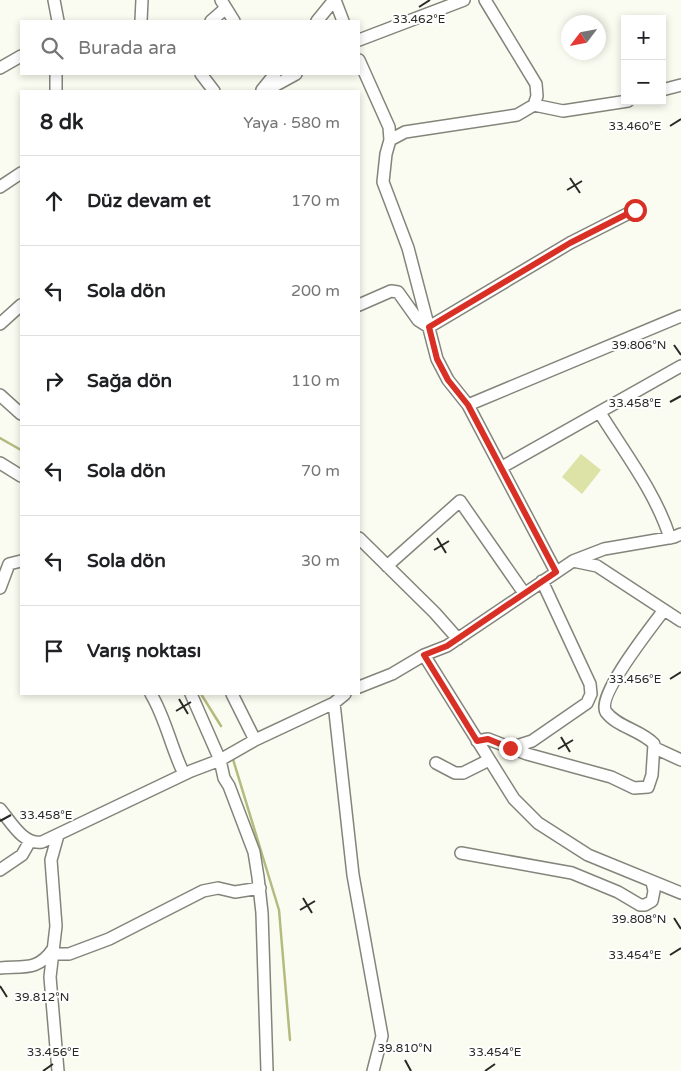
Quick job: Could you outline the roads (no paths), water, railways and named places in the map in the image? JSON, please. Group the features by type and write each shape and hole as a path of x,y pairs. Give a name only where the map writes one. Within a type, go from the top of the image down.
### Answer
{"street":[{"path":"54,0 58,20"},
{"path":"141,20 142,0"},
{"path":"318,20 334,0 343,20"},
{"path":"360,40 464,0"},
{"path":"390,140 405,132 518,115 534,105 537,96 536,84 485,0"},
{"path":"213,20 223,4 233,20"},
{"path":"0,68 20,57"},
{"path":"360,62 389,127 390,140 386,154 383,182 408,248 437,359 448,380 468,405 556,572"},
{"path":"56,75 56,90"},
{"path":"202,75 213,90"},
{"path":"264,90 273,75"},
{"path":"265,90 294,75"},
{"path":"666,89 681,85"},
{"path":"534,105 563,111 621,102"},
{"path":"0,187 20,175"},
{"path":"360,305 391,291 398,292 418,320 424,326 429,327 570,243 635,210"},
{"path":"0,324 20,307"},
{"path":"468,405 681,316"},
{"path":"502,467 681,366"},
{"path":"0,395 20,413"},
{"path":"360,687 392,674 424,655 458,639 573,561 604,549 675,536 600,413"},
{"path":"0,463 20,475"},
{"path":"387,566 460,501 524,593"},
{"path":"360,539 458,639"},
{"path":"0,588 9,564 20,561"},
{"path":"573,561 597,566 681,621"},
{"path":"510,748 532,741 587,703 591,694 590,684 542,581"},
{"path":"477,741 488,739 510,748 595,772 642,789 648,787 655,748 653,742 606,712 605,703 612,683 664,610"},
{"path":"424,655 514,800 538,822 588,856 681,893"},
{"path":"152,695 161,711 175,756 184,774"},
{"path":"191,695 220,760 224,778 229,786 254,852 262,913 267,1071"},
{"path":"232,695 255,740"},
{"path":"0,809 23,836 30,841 42,842 184,774 220,760 255,740 334,703 344,695"},
{"path":"334,703 353,875 382,1036 373,1071"},
{"path":"655,748 681,760"},
{"path":"436,763 455,773 462,773 489,760"},
{"path":"58,835 51,860 56,926 50,978 58,1071"},
{"path":"0,870 22,855 30,841"},
{"path":"461,853 572,873 618,892 640,905 645,905 652,901 654,883"},
{"path":"54,951 69,954 109,939 203,891 218,888 235,892 260,888"},
{"path":"0,968 35,966 44,961 54,951"}],"waterway":[{"path":"0,438 20,449"},
{"path":"202,695 221,726"},
{"path":"232,756 279,910 290,1040"}]}
